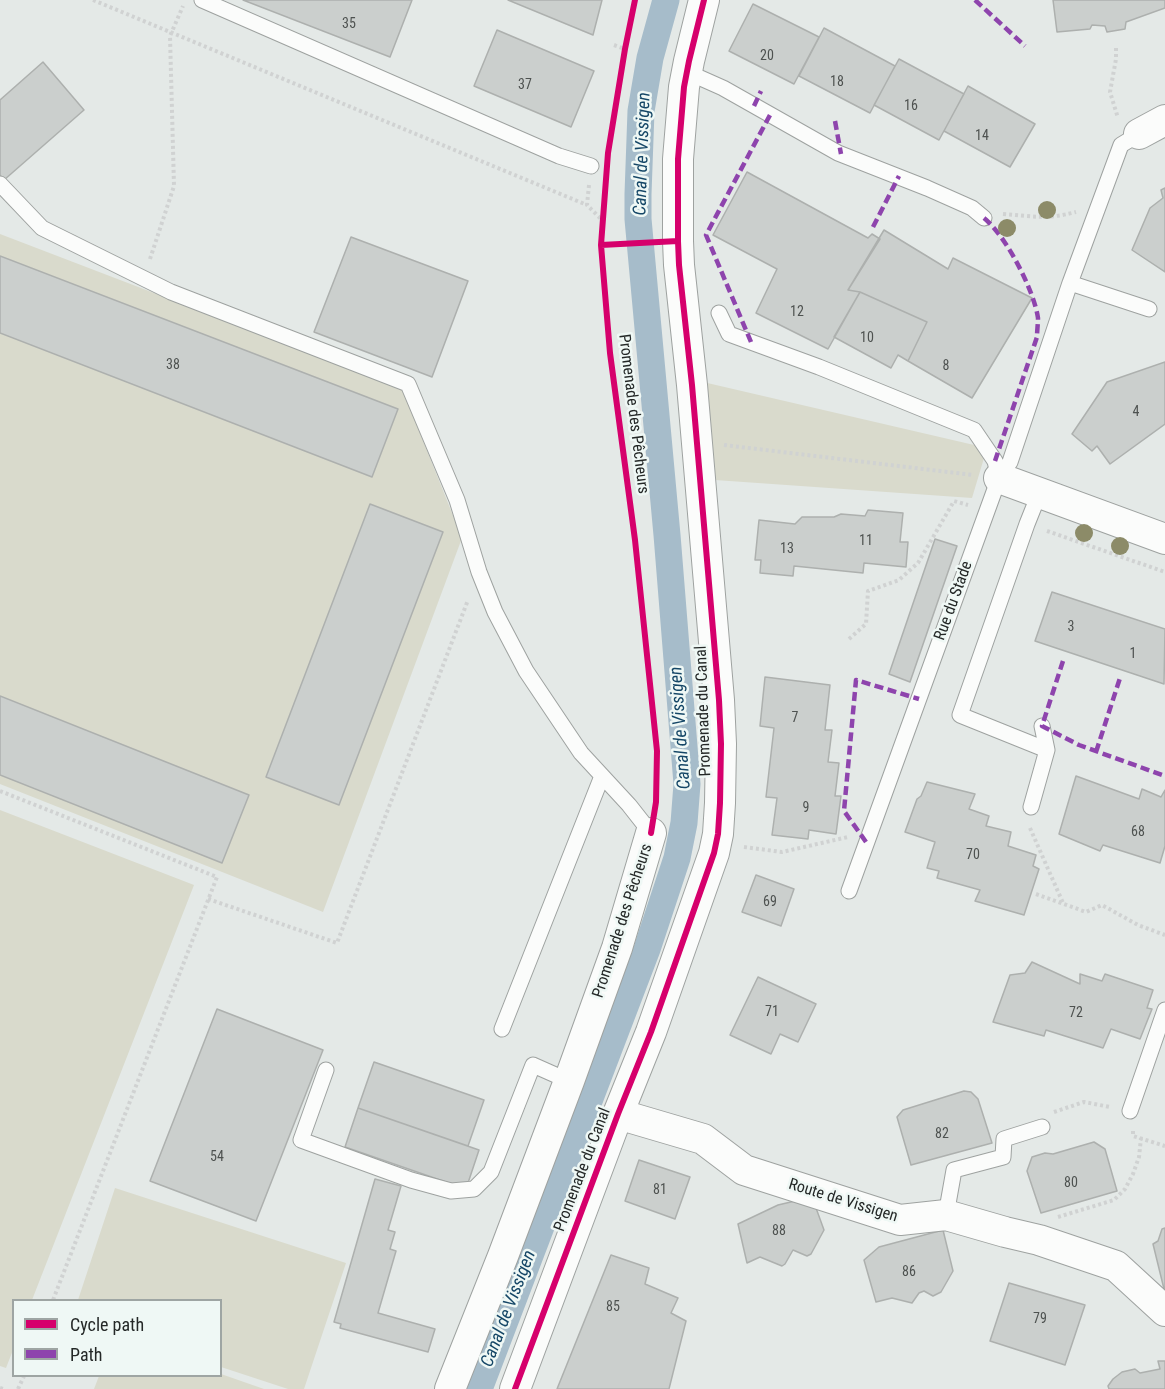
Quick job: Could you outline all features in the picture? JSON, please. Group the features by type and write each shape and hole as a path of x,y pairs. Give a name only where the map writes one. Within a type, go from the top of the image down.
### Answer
{"street":[{"name":"Promenade du Canal","path":"514,1389 671,978 717,844 720,803 720,723 678,241 678,159 686,75 704,0"},
{"path":"1133,137 1165,120"},
{"path":"999,478 1165,539"},
{"name":"Promenade des Pêcheurs","path":"450,1389 569,1081 617,948 651,833"},
{"name":"Route de Vissigen","path":"618,1114 703,1139 744,1170 900,1220 946,1215 1039,1240 1116,1266 1165,1311"}],"lane":[{"path":"202,0 559,156 591,166"},
{"path":"686,75 696,76 723,88 838,153 972,208 984,218"},
{"name":"Rue du Stade","path":"849,891 999,478 1010,462 1070,283 1121,145 1133,137"},
{"path":"0,184 42,228 144,279 171,292 408,384 458,500 479,572 495,612 526,671 581,753 629,805 651,833"},
{"path":"1070,283 1149,309"},
{"path":"719,313 729,334 819,367 974,430 995,461 999,478"},
{"path":"1039,494 960,715 1047,750"},
{"path":"1031,807 1047,750 1042,726"},
{"path":"502,1029 602,776"},
{"path":"1130,1112 1165,1010"},
{"path":"326,1070 301,1140 411,1180 451,1191 474,1189 491,1172 533,1065 569,1081"},
{"path":"946,1215 954,1170 1003,1157 1004,1139 1042,1127"}],"path":[{"path":"93,0 587,205 602,220"},
{"path":"144,279 174,186 170,36 186,0"},
{"path":"623,61 627,39"},
{"path":"614,45 625,50"},
{"path":"1116,48 1110,92 1115,110 1133,137"},
{"path":"587,205 591,166"},
{"path":"984,218 1004,214 1034,218 1058,217 1087,209 1097,211"},
{"path":"602,229 603,210"},
{"path":"697,441 999,478"},
{"path":"849,639 866,624 868,591 899,580 918,563 954,501 987,511"},
{"path":"1027,524 1165,572"},
{"path":"208,898 337,943 479,572"},
{"path":"0,791 217,877 53,1299"},
{"path":"1031,807 1027,823 1063,904"},
{"path":"717,844 782,852 850,837"},
{"path":"1036,894 1086,912 1102,905 1138,925 1165,935"},
{"path":"1042,1127 1045,1116 1084,1101 1130,1112 1133,1136 1165,1146"},
{"path":"1049,1220 1114,1200 1125,1189 1133,1174 1139,1157 1140,1138"}],"shaded area":[{"path":"0,234 402,388 462,538 323,912 0,784"},
{"path":"703,382 987,448 972,498 715,480"},
{"path":"0,810 194,885 32,1299 12,1299 12,1353 6,1368 0,1366"},
{"path":"115,1188 346,1263 304,1389 288,1389 222,1367 222,1299 78,1299"},
{"path":"222,1374 264,1389 94,1389 99,1377 222,1377"}],"building":[{"path":"243,0 412,0 390,57"},
{"path":"508,0 602,0 593,35"},
{"path":"1053,0 1165,0 1165,8 1126,22 1125,29 1107,32 1105,26 1092,25 1090,29 1057,32"},
{"path":"753,4 819,37 794,84 729,51"},
{"path":"824,28 895,66 870,113 799,76"},
{"path":"497,30 594,71 571,127 474,86"},
{"path":"899,59 964,94 939,140 874,105"},
{"path":"43,62 84,110 4,180 0,175 0,100"},
{"path":"968,86 1035,124 1010,167 944,131"},
{"path":"747,172 868,238 872,234 880,239 848,290 860,292 828,349 756,313 777,269 713,235"},
{"path":"1165,188 1165,272 1132,250 1150,208 1163,198 1161,190"},
{"path":"884,230 948,269 953,258 1032,298 972,398 908,361 927,322 860,292 848,290"},
{"path":"351,237 468,281 432,377 314,332"},
{"path":"0,256 398,409 372,477 0,333"},
{"path":"860,292 927,322 908,361 898,355 891,368 834,337"},
{"path":"1165,362 1165,424 1110,464 1097,446 1092,451 1072,434 1107,382"},
{"path":"370,504 443,532 339,805 266,777"},
{"path":"868,510 903,513 900,542 908,542 906,567 864,563 863,573 794,566 793,576 760,573 761,560 755,560 759,520 795,524 802,517 834,517 841,514 865,516"},
{"path":"935,539 957,546 910,682 889,674"},
{"path":"1052,592 1165,629 1164,684 1035,641"},
{"path":"765,677 830,685 825,730 832,730 828,762 839,763 835,796 841,796 836,834 809,830 808,839 772,835 777,798 766,797 774,728 760,726"},
{"path":"0,696 249,795 222,863 0,775"},
{"path":"1076,776 1139,799 1142,789 1161,797 1165,790 1165,846 1160,863 1103,845 1100,851 1059,834"},
{"path":"927,782 975,794 969,809 989,816 986,826 1011,832 1008,846 1036,855 1033,866 1039,869 1024,915 975,901 980,890 937,878 939,871 927,868 935,842 905,832 917,799 921,796"},
{"path":"756,875 794,889 781,926 742,912"},
{"path":"1032,962 1080,984 1080,974 1102,981 1105,974 1153,990 1147,1008 1152,1009 1140,1039 1111,1029 1103,1048 1046,1030 1044,1036 993,1022 1010,975 1025,973"},
{"path":"758,977 816,1004 798,1042 780,1034 771,1054 730,1035"},
{"path":"217,1009 323,1050 256,1221 150,1181"},
{"path":"374,1062 484,1100 468,1146 358,1108"},
{"path":"964,1091 971,1092 978,1099 992,1143 911,1165 897,1117 903,1110"},
{"path":"358,1108 479,1150 466,1189 345,1147"},
{"path":"1094,1142 1105,1149 1117,1191 1041,1213 1027,1171 1032,1157 1045,1153 1053,1154"},
{"path":"639,1160 690,1177 675,1219 625,1201"},
{"path":"375,1179 401,1186 388,1230 395,1232 390,1249 396,1251 378,1313 435,1329 428,1352 340,1328 341,1324 334,1322"},
{"path":"812,1197 824,1230 811,1254 807,1256 793,1250 782,1266 760,1257 747,1263 738,1224 778,1205"},
{"path":"1165,1228 1164,1289 1153,1244 1158,1241 1162,1229"},
{"path":"943,1230 953,1271 941,1292 933,1296 924,1291 919,1293 912,1303 892,1298 876,1302 864,1260 879,1247"},
{"path":"611,1255 649,1268 645,1284 678,1298 671,1313 686,1321 669,1389 557,1389"},
{"path":"1009,1283 1085,1305 1065,1365 990,1341"},
{"path":"1158,1361 1165,1361 1165,1389 1109,1389 1108,1386 1113,1379 1122,1372 1135,1369 1140,1373 1160,1369"}],"waterway":[{"name":"Canal de Vissigen","path":"479,1389 647,949 677,858 684,823 687,784 638,219 641,111 650,58 666,0"}],"marked path":[{"path":"975,0 1025,46"},
{"path":"754,106 761,91"},
{"path":"751,342 706,235 770,115"},
{"path":"835,121 841,154"},
{"path":"873,227 899,176"},
{"path":"984,218 1001,237 1018,264 1031,293 1038,318 1037,337 995,461"},
{"path":"1063,661 1042,726 1079,745 1165,776"},
{"path":"1096,752 1120,678"},
{"path":"866,842 844,811 856,680 919,699"}],"cycle path":[{"path":"635,0 608,153 601,245 610,353 635,540 657,751 656,802 651,833"},
{"path":"515,1389 651,1032 714,853 718,834 721,744 719,700 678,241 678,159 684,87 704,0"},
{"path":"601,245 678,241"}]}
